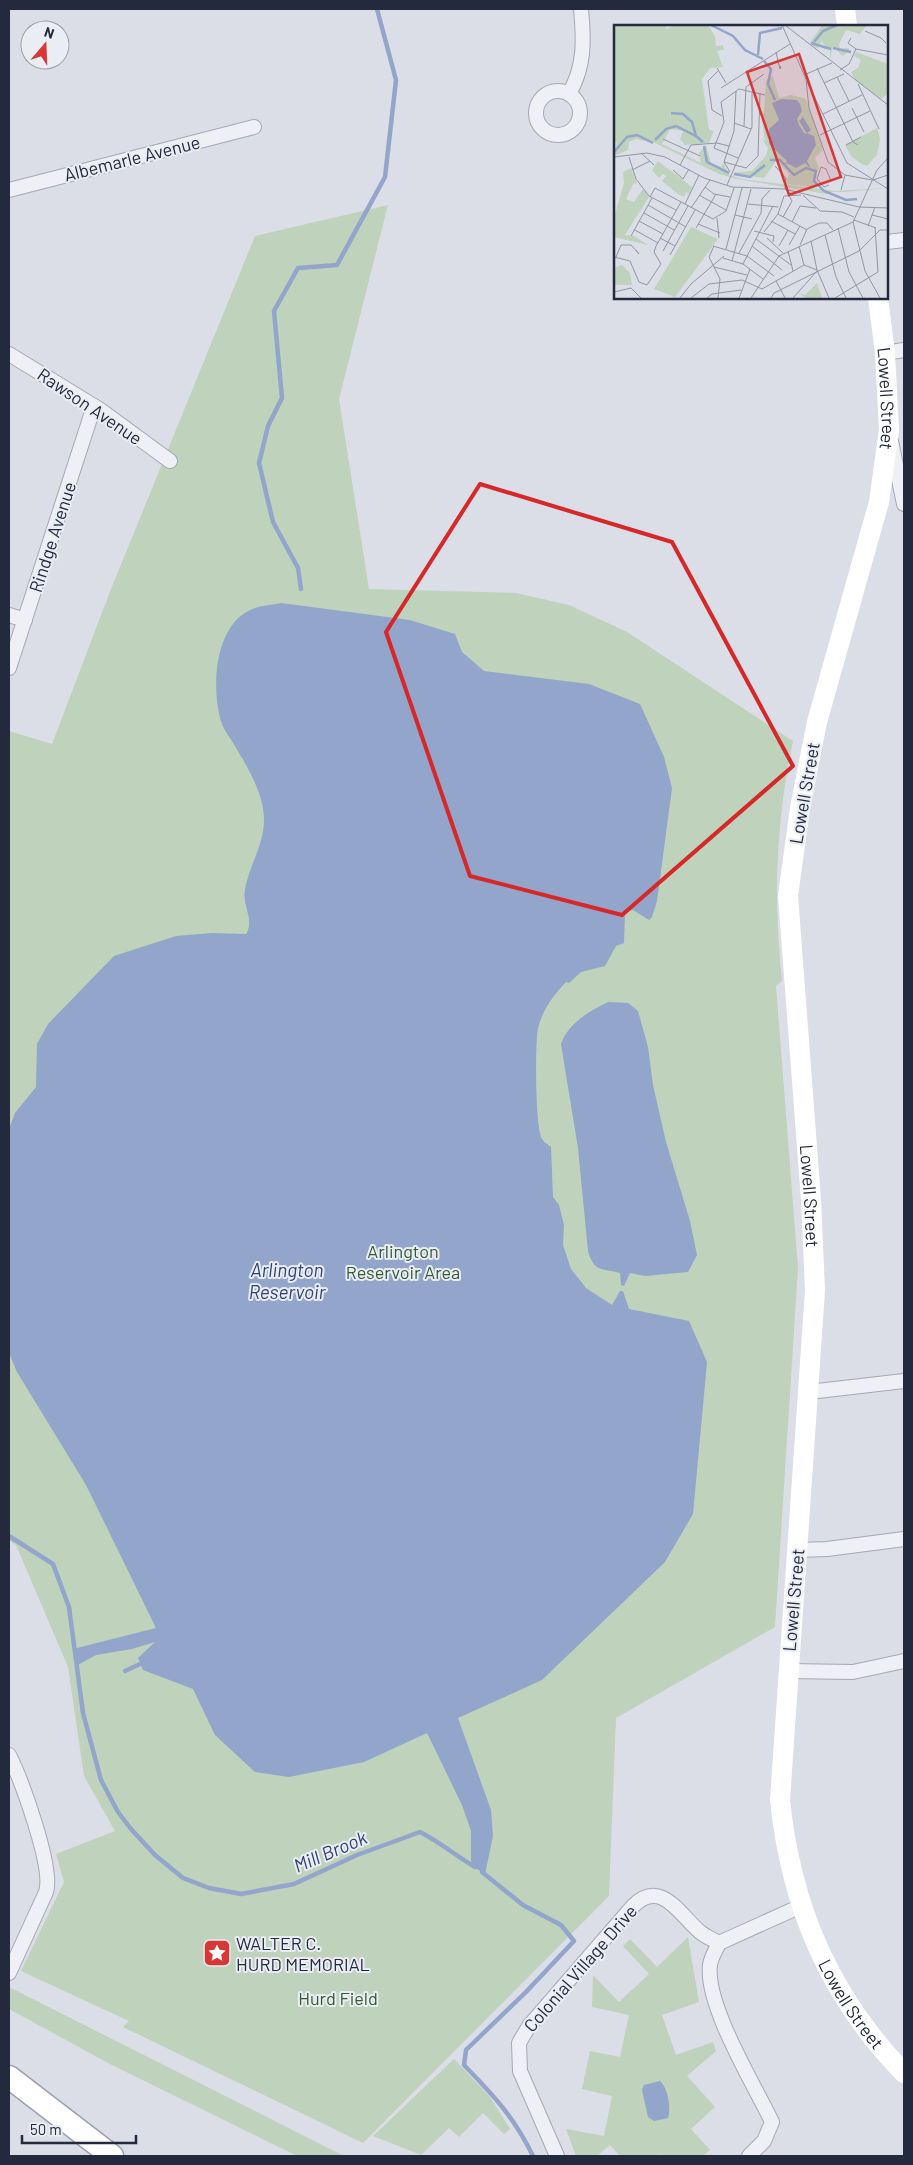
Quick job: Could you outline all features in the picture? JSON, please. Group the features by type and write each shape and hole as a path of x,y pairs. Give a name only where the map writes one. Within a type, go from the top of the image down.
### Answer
{"main road":[{"path":"845,9 847,25"},
{"name":"Lowell Street","path":"878,299 895,351 889,430 878,502 817,722 800,808 788,896 813,1236 815,1290 787,1671 780,1800 788,1859 801,1906 815,1942 838,1986 869,2033 904,2073"},
{"path":"9,2076 112,2156"}],"street":[{"path":"569,94 578,76 583,58 581,9"},
{"name":"Albemarle Avenue","path":"9,190 254,127"},
{"path":"888,242 904,240"},
{"name":"Rawson Avenue","path":"9,354 94,406 170,461"},
{"name":"Rindge Avenue","path":"9,668 94,406"},
{"path":"889,430 904,504"},
{"path":"9,615 25,620"},
{"path":"809,1392 904,1381"},
{"path":"797,1550 836,1548 904,1539"},
{"path":"787,1671 853,1672 904,1661"},
{"path":"9,1755 26,1797 44,1857 48,1880 43,1899 9,1972"},
{"name":"Colonial Village Drive","path":"556,2156 520,2071 518,2053 522,2035 641,1899 657,1896 668,1900 699,1932 719,1943"},
{"path":"749,2156 764,2141 772,2122 730,2038 716,2004 709,1974 710,1962 719,1943 801,1906"}],"highlighted area":[{"path":"480,484 672,542 793,766 622,915 470,876 386,632"}],"green space":[{"name":"Arlington Reservoir Area","path":"388,205 339,399 369,589 516,593 569,605 627,632 793,741 787,771 780,831 777,891 782,981 776,986 798,1268 775,1627 616,1718 609,1896 363,2143 123,2027 129,2021 21,1971 64,1882 56,1854 115,1831 84,1776 68,1667 16,1545 9,1541 9,731 52,744 111,589 255,236"},
{"path":"688,1937 699,2002 662,2015 676,2055 713,2042 716,2051 687,2076 715,2107 691,2129 710,2150 703,2156 663,2156 661,2154 659,2156 620,2156 610,2145 597,2156 576,2156 566,2129 604,2136 612,2096 582,2089 590,2051 620,2057 629,2015 592,2007 593,1975 619,2002 649,1974 623,1946 630,1939 657,1967"},
{"path":"9,1987 344,2156 297,2156 108,2063 9,2009"},
{"path":"454,2059 490,2097 510,2129 504,2134 483,2113 459,2137 449,2128 421,2155 373,2136"}],"water":[{"name":"Arlington Reservoir","path":"281,603 410,620 455,634 462,652 484,671 589,684 640,704 664,757 672,788 657,901 652,917 649,920 633,910 625,912 624,943 616,946 605,966 581,972 569,983 566,982 549,1003 538,1028 536,1085 540,1132 542,1139 551,1147 553,1197 559,1205 564,1225 563,1245 571,1269 586,1288 612,1305 620,1291 623,1291 629,1309 689,1321 707,1362 693,1514 665,1562 542,1680 458,1718 491,1810 493,1836 485,1874 471,1865 471,1831 462,1805 427,1733 364,1762 289,1777 255,1772 215,1735 193,1689 143,1670 138,1658 155,1642 132,1649 96,1655 76,1666 73,1649 156,1628 86,1485 17,1372 9,1353 9,1129 15,1113 36,1087 37,1044 48,1024 114,956 176,936 212,933 246,934 248,929 249,918 245,902 245,890 264,827 263,807 257,787 222,724 216,691 217,674 219,657 224,641 231,627 241,615 261,606"},
{"path":"608,1002 628,1003 638,1011 648,1047 653,1085 666,1142 690,1221 697,1255 688,1272 645,1276 630,1273 624,1286 621,1285 620,1273 596,1266 590,1258 588,1251 578,1148 561,1044 574,1024"},
{"path":"660,2081 667,2093 669,2114 668,2118 654,2121 648,2117 642,2090 644,2085"}],"waterway":[{"path":"301,589 298,568 273,522 259,463 268,426 282,398 274,311 298,268 337,265 385,177 396,80 377,9"},
{"name":"Mill Brook","path":"9,1536 53,1564 69,1607 83,1713 101,1780 118,1812 131,1829 155,1855 183,1878 209,1888 241,1894 294,1884 357,1855 420,1832 475,1867"},
{"path":"125,1671 140,1664"},
{"name":"Mill Brook","path":"482,1872 523,1905 561,1925 574,1941 526,1992 466,2050 464,2065 503,2107 533,2156"}],"place":[{"name":"WALTER C. HURD MEMORIAL","path":"217,1953"}],"park label":[{"name":"Hurd Field","path":"338,1998"}]}
